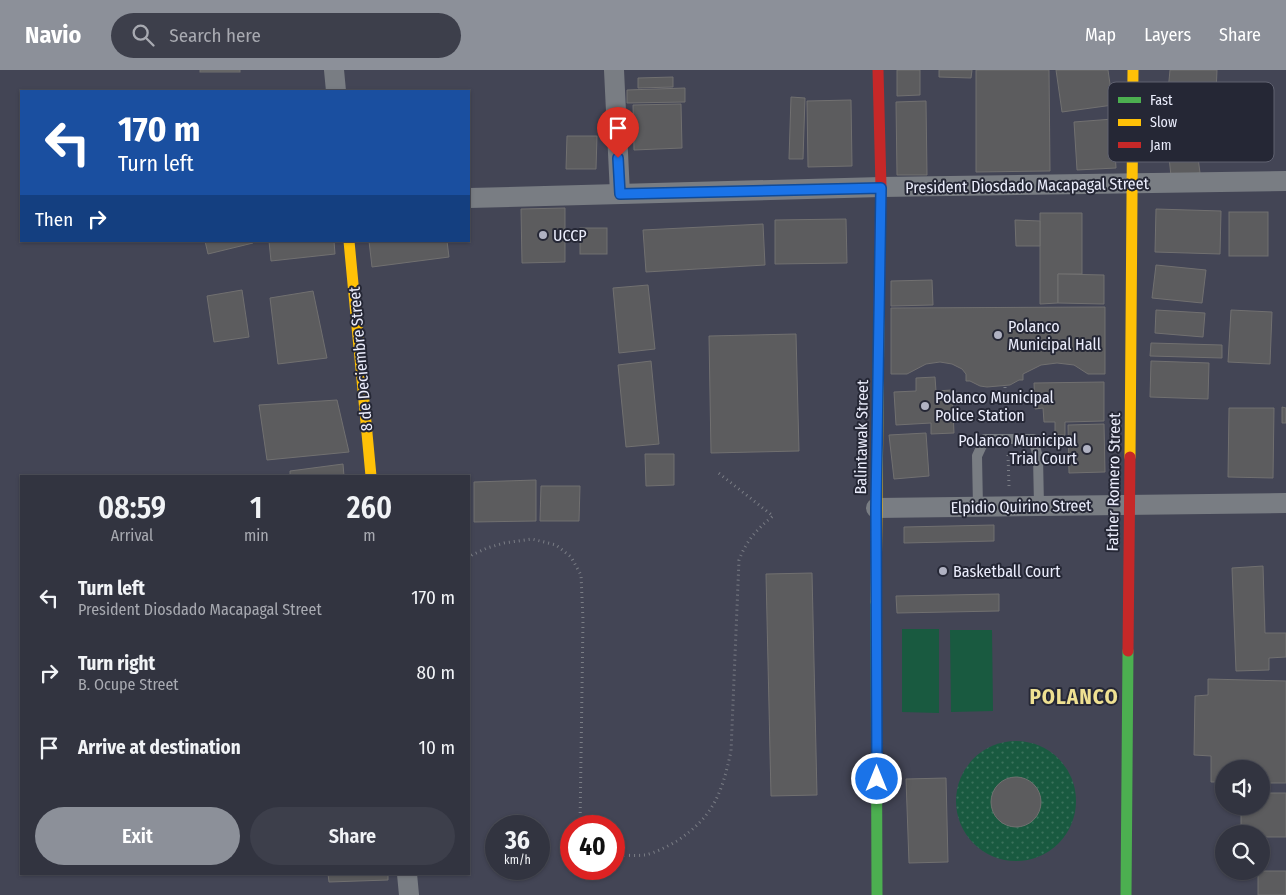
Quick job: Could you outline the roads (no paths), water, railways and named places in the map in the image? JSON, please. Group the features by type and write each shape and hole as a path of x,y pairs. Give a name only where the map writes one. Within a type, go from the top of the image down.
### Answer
{"street":[{"path":"334,70 336,90"},
{"path":"614,70 620,194"},
{"name":"Balintawak Street","path":"877,895 876,508 881,188 878,70"},
{"name":"Father Romero Street","path":"1126,895 1132,162"},
{"name":"President Diosdado Macapagal Street","path":"470,198 1132,182 1286,181"},
{"name":"8 de Deciembre Street","path":"349,242 370,475"},
{"name":"Elpidio Quirino Street","path":"876,508 1286,503"},
{"path":"407,875 409,895"}],"lane":[{"path":"978,507 977,456 985,439 1033,439 1038,456 1040,506"}],"place":[{"name":"UCCP","path":"543,235"},
{"name":"Polanco Municipal Hall","path":"998,335"},
{"name":"Polanco Municipal Police Station","path":"925,406"},
{"name":"Polanco Municipal Trial Court","path":"1087,449"},
{"name":"Basketball Court","path":"943,571"}],"district":[{"name":"POLANCO","path":"1074,697"}]}
